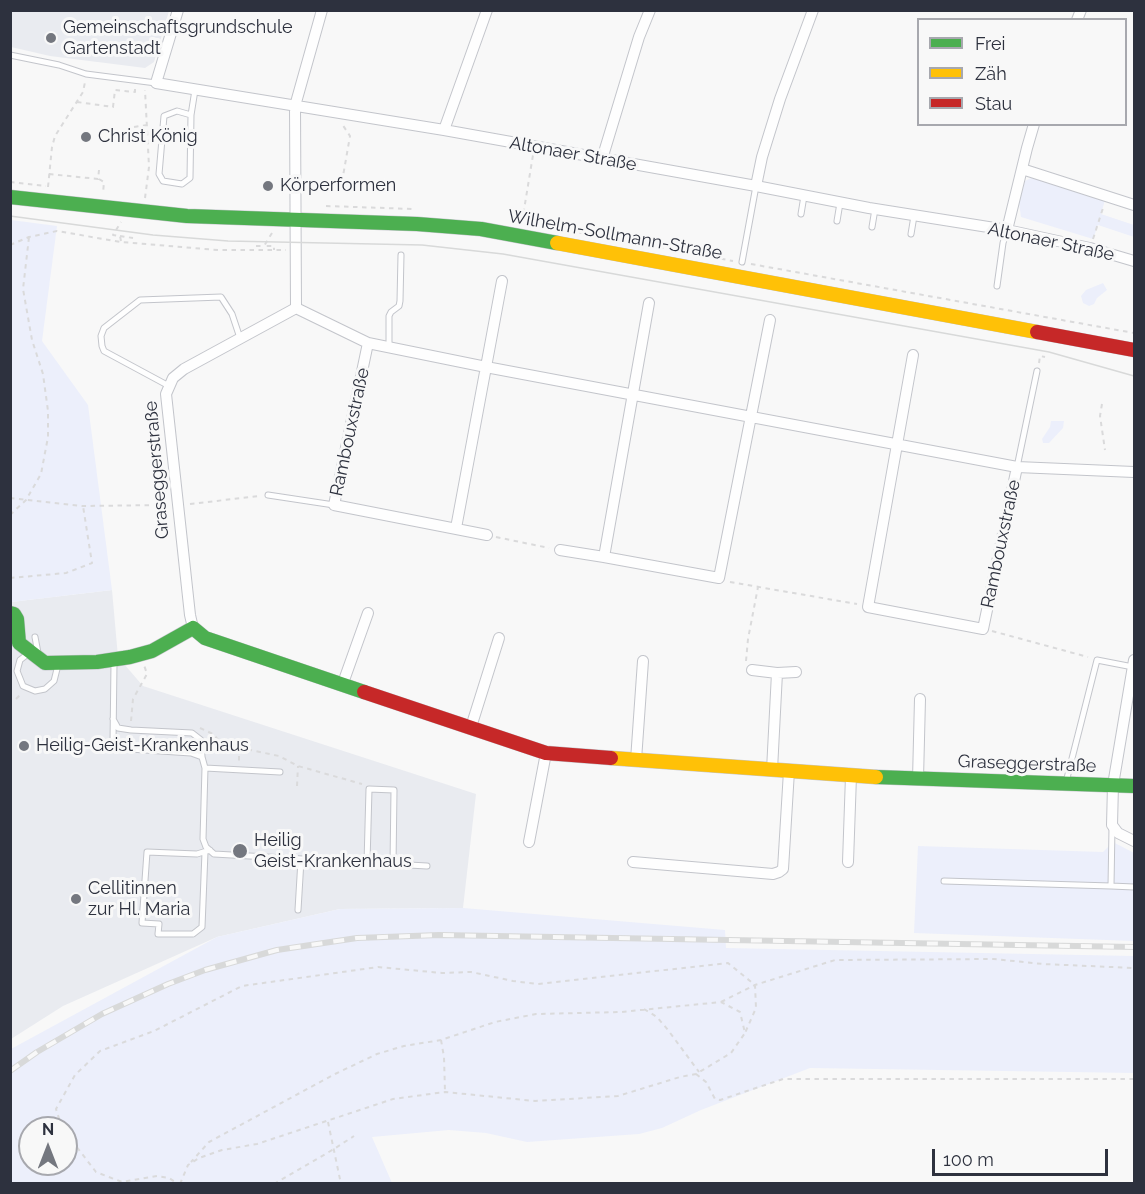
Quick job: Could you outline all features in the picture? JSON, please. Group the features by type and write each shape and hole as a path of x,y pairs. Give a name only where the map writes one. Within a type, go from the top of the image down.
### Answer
{"street":[{"path":"150,82 178,10"},
{"path":"296,308 295,106 322,10"},
{"path":"444,130 487,10"},
{"path":"602,159 639,37 650,10"},
{"path":"756,186 762,157 780,99 813,10"},
{"name":"Altonaer Straße","path":"150,82 444,130 840,203 1007,230 1090,248 1134,261"},
{"path":"1007,230 1033,126"},
{"path":"1022,169 1134,205"},
{"name":"Wilhelm-Sollmann-Straße","path":"10,197 187,216 417,224 481,229 1134,350"},
{"path":"456,528 502,281"},
{"path":"604,557 649,303"},
{"name":"Graseggerstraße","path":"296,308 184,369 172,378 166,394 190,615 193,628 205,638 546,753 851,776 1134,786"},
{"name":"Rambouxstraße","path":"296,308 368,344 1017,467 1134,472"},
{"path":"560,550 719,578 770,320"},
{"name":"Rambouxstraße","path":"368,344 334,505 487,535"},
{"path":"868,607 913,355"},
{"name":"Rambouxstraße","path":"868,607 983,628 1017,467"},
{"path":"10,613 14,614 17,619 20,643 45,663 114,661 152,651 193,628"},
{"path":"343,683 368,613"},
{"path":"471,727 499,638"},
{"path":"636,760 643,662"},
{"path":"1133,664 1113,785 1112,825 1118,833 1134,841"},
{"path":"752,670 777,673 796,672"},
{"path":"772,770 777,673"},
{"path":"918,779 920,699"},
{"path":"529,842 546,753"},
{"path":"633,862 773,874 779,872 783,869 789,771"},
{"path":"848,862 851,776"}],"lane":[{"name":"Altonaer Straße","path":"10,55 59,65 86,74 150,82"},
{"path":"192,115 177,111 164,116 159,174 164,181 182,184 190,178 195,90"},
{"path":"742,262 756,186"},
{"path":"801,214 804,196"},
{"path":"837,221 840,203"},
{"path":"872,227 875,209"},
{"path":"911,234 914,216"},
{"path":"997,286 1007,230"},
{"path":"389,348 389,316 399,306 400,301 401,255"},
{"path":"169,386 104,351 102,346 101,336 104,328 140,300 221,297 232,315 240,338"},
{"path":"1017,467 1037,370"},
{"path":"268,495 334,505"},
{"path":"35,637 35,656 20,660 17,671 23,686 34,691 45,689 54,681 59,664"},
{"path":"1065,783 1096,660 1133,664"},
{"path":"114,661 113,742 130,748 192,753 202,757"},
{"path":"113,719 117,728 192,733 201,740 202,757 206,768 202,839 207,851 202,927 193,934 158,933 159,924 142,923 147,852 197,854 207,851 214,854 301,860 427,866"},
{"path":"206,768 280,772"},
{"path":"367,863 369,789 394,790 393,865"},
{"path":"1111,886 1112,825"},
{"path":"298,910 301,860"},
{"path":"944,881 1134,887"}],"path":[{"path":"48,187 52,147 56,136 83,92 86,74"},
{"path":"145,198 149,167 147,125 150,82"},
{"path":"77,102 113,106 115,90 135,92 135,89"},
{"path":"334,112 351,136 342,182"},
{"path":"134,127 147,125"},
{"path":"522,222 534,147"},
{"path":"98,179 99,170"},
{"path":"49,174 98,179 105,182 103,193"},
{"path":"1090,248 1107,196"},
{"path":"123,220 113,235 134,238"},
{"path":"10,243 57,231 121,242 218,250 295,250"},
{"path":"120,236 121,242"},
{"path":"10,515 26,500 41,474 48,437 48,411 43,374 32,340 23,289 29,237"},
{"path":"256,246 264,246"},
{"path":"1037,370 1040,356 1045,357"},
{"path":"1102,404 1100,416 1105,450"},
{"path":"10,498 82,506 177,506 268,495"},
{"path":"10,578 66,573 92,563 82,506"},
{"path":"487,535 560,550"},
{"path":"719,578 730,582 868,607"},
{"path":"752,670 746,660 758,586"},
{"path":"983,628 1096,660"},
{"path":"130,730 133,699 147,674 144,663"},
{"path":"193,727 203,729 222,744 279,756 298,766 361,782 369,789"},
{"path":"239,747 239,770"},
{"path":"297,786 298,766"},
{"path":"78,1149 96,1172 122,1182 157,1176 169,1178 179,1184 185,1170 209,1142 376,1054 404,1046 441,1040 495,1022 536,1014 644,1010 720,1002 755,985 835,960 994,959 1043,964 1134,968"},
{"path":"58,1116 56,1108 75,1076 100,1051 154,1031 242,986 378,967 442,973 471,972 513,981 553,984 728,963 755,985 756,1008 745,1033 731,1053 696,1074 604,1098 535,1101 445,1092 393,1099 257,1144 222,1150 191,1162"},
{"path":"720,1002 740,1012 745,1033"},
{"path":"644,1010 663,1023 700,1072"},
{"path":"441,1040 445,1092"},
{"path":"696,1074 706,1082 715,1099 720,1100 783,1079 1134,1079"},
{"path":"327,1121 341,1184"},
{"path":"274,1184 354,1136"}],"shaded area":[{"path":"11,10 169,11 154,62 145,68 50,56 11,47"},
{"path":"1033,177 1105,200 1101,214 1134,225 1134,237 1098,225 1093,239 1021,217 1019,203 1025,181"},
{"path":"11,220 57,226 42,341 88,405 112,590 11,602"},
{"path":"1103,283 1107,290 1097,298 1094,304 1089,306 1083,303 1081,296 1086,290"},
{"path":"1051,421 1064,421 1063,428 1049,443 1043,443 1042,439"},
{"name":"Heilig Geist-Krankenhaus","path":"112,590 118,657 143,686 476,794 463,908 340,909 217,937 63,1006 11,1039 11,602"},
{"path":"1113,842 1134,853 1134,941 914,933 918,846 1103,852"},
{"path":"463,908 725,930 726,948 1134,956 1134,1073 810,1068 701,1110 662,1128 639,1134 527,1142 486,1133 449,1130 372,1137 392,1183 11,1183 11,1049 217,937 340,909"}],"tram line":[{"path":"10,216 153,235 228,241 422,245 503,254 1049,352 1134,376"}],"railway":[{"path":"10,1071 37,1052 102,1014 168,984 205,970 277,950 357,938 439,935 1134,947"}],"traffic: fast":[{"path":"10,197 187,216 417,224 481,229 557,243"},
{"path":"10,613 14,614 17,619 19,643 45,663 97,662 130,657 152,651 193,628 205,638 364,692"},
{"path":"876,777 1134,786"}],"traffic: slow":[{"path":"557,243 1037,332"},
{"path":"611,758 876,777"}],"traffic: jam":[{"path":"1037,332 1134,350"},
{"path":"364,692 546,753 611,758"}],"place":[{"name":"Gemeinschaftsgrundschule Gartenstadt","path":"51,38"},
{"name":"Christ König","path":"86,137"},
{"name":"Körperformen","path":"268,186"},
{"name":"Heilig-Geist-Krankenhaus","path":"24,746"},
{"name":"Heilig Geist-Krankenhaus","path":"240,851"},
{"name":"Cellitinnen zur Hl. Maria","path":"76,899"}]}
